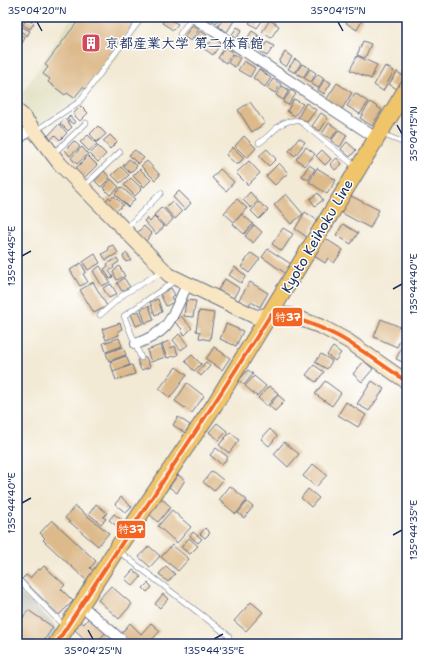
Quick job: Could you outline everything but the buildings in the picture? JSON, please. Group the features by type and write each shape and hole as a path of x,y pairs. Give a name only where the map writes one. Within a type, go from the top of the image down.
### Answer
{"main road":[{"name":"Kyoto Keihoku Line","path":"56,644 116,550 215,404 407,88"}],"street":[{"path":"193,17 378,135"},
{"path":"17,111 52,155 164,270 182,282 256,317 271,314 290,315 322,327 348,341 407,382"},
{"path":"17,140 33,130"},
{"path":"136,344 153,337 166,328 175,313 182,282"},
{"path":"81,605 126,644"}],"lane":[{"path":"33,130 79,102 143,18 142,17"},
{"path":"180,34 193,17"},
{"path":"259,143 283,122 292,119 300,121 357,168"},
{"path":"52,155 86,124"},
{"path":"378,135 407,144"},
{"path":"83,187 120,152"},
{"path":"124,230 161,194"},
{"path":"100,315 124,294 164,270"},
{"path":"141,358 124,316 182,282"},
{"path":"116,550 228,636 226,644"},
{"path":"17,578 66,628"}],"shaded area":[{"path":"72,17 150,17 82,102 41,132 18,100"},
{"path":"17,590 54,624 56,632 48,644 17,644"}],"transit line":[{"name":"特37","path":"56,644 271,314 309,323 327,330 375,359 407,382"}],"place":[{"name":"京都産業大学 第二体育館","path":"91,43"}]}
